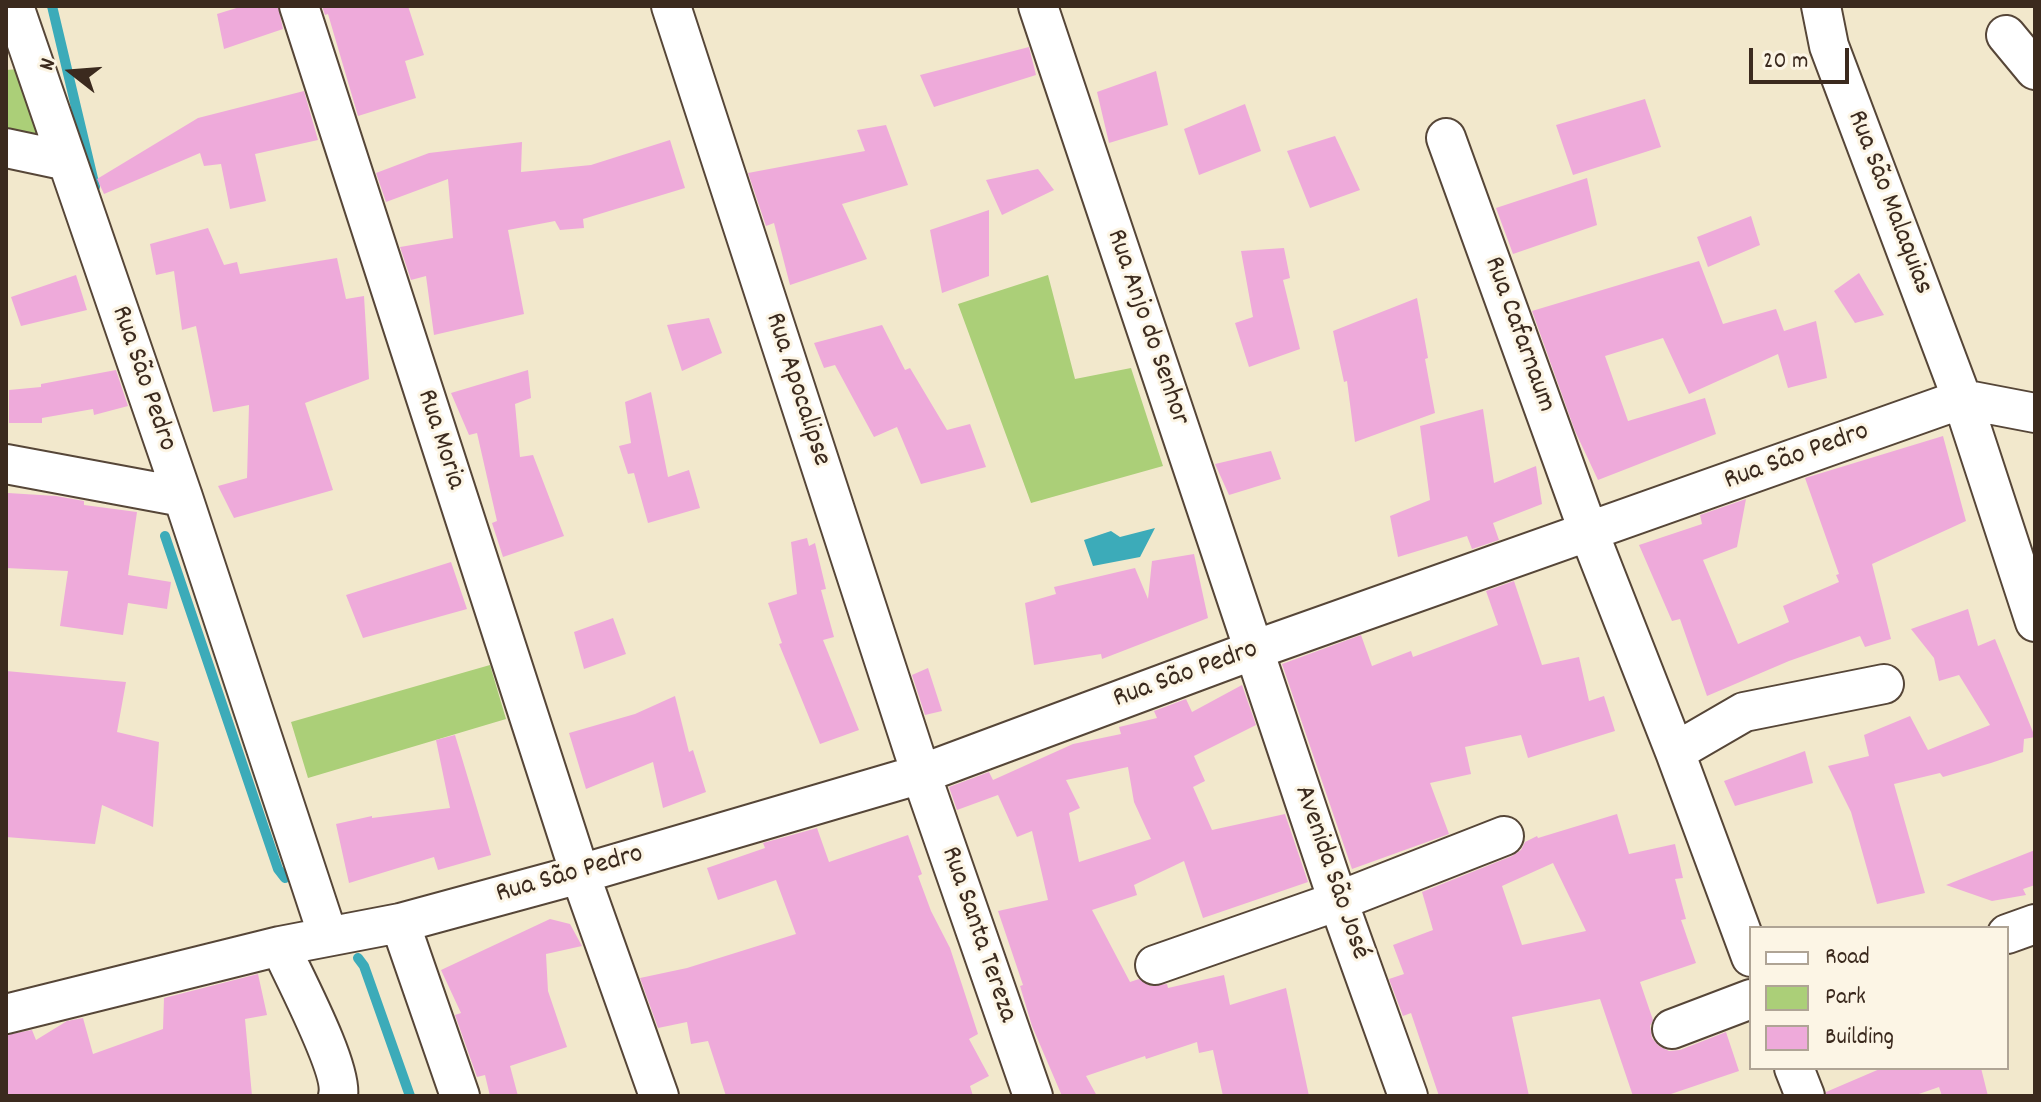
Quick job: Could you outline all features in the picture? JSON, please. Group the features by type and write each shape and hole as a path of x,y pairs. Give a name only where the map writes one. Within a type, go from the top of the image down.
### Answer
{"street":[{"name":"Rua São Pedro","path":"14,6 183,497 328,936"},
{"name":"Rua Moria","path":"299,6 580,874 659,1096"},
{"name":"Rua Apocalipse","path":"671,6 921,774"},
{"name":"Rua Anjo do Senhor","path":"1038,6 1254,650"},
{"name":"Rua São Malaquias","path":"1821,6 1829,46 1962,399 2035,622"},
{"path":"2006,35 2035,70"},
{"name":"Rua Cafarnaum","path":"1446,138 1589,533"},
{"path":"6,148 67,161"},
{"name":"Rua São Pedro","path":"6,1014 280,946 400,923 921,774 1254,650 1962,399"},
{"path":"1962,399 2035,413"},
{"path":"6,464 183,497"},
{"path":"1589,533 1749,952"},
{"name":"Avenida São José","path":"1254,650 1338,901 1408,1096"},
{"path":"1675,752 1744,712 1884,684"},
{"name":"Rua Santa Tereza","path":"921,774 1033,1096"},
{"path":"1155,965 1338,901 1504,836"},
{"path":"400,923 460,1096"},
{"path":"2009,933 2035,924"},
{"path":"280,946 334,1066 340,1088 338,1096"},
{"path":"1672,1029 1749,1000"},
{"path":"1795,1070 1805,1096"}],"green space":[{"path":"19,69 41,134 28,150 6,144 6,70"},
{"path":"1048,275 1075,379 1131,368 1163,466 1031,503 958,304"},
{"path":"490,665 506,719 308,778 291,722"}],"water":[{"path":"1155,528 1140,557 1093,566 1084,540 1111,531 1120,537"}],"building":[{"path":"243,6 278,6 283,29 224,49 217,14"},
{"path":"322,6 408,6 424,55 405,61 416,98 358,116 328,14 325,15"},
{"path":"1029,47 1036,75 934,107 920,75"},
{"path":"1156,71 1168,125 1109,143 1097,92"},
{"path":"304,91 318,140 255,154 266,201 230,209 221,164 204,166 200,153 104,194 97,179 198,118"},
{"path":"1645,99 1661,147 1573,175 1556,125"},
{"path":"1245,104 1261,151 1199,175 1184,129"},
{"path":"886,125 908,185 842,204 867,259 790,285 774,223 766,226 748,173 865,151 857,130"},
{"path":"1335,136 1360,190 1310,208 1287,151"},
{"path":"670,140 685,188 583,219 584,228 560,230 555,221 508,230 524,314 434,335 426,276 411,280 400,247 453,238 448,179 386,202 376,173 429,153 522,142 521,172 591,165"},
{"path":"1038,169 1054,190 1002,215 986,180"},
{"path":"1587,178 1597,225 1513,254 1496,208"},
{"path":"989,210 989,276 942,293 930,230"},
{"path":"1751,216 1760,245 1708,267 1697,237"},
{"path":"208,228 224,265 237,262 240,274 337,258 346,299 364,296 369,379 305,403 333,490 234,518 218,486 247,478 249,405 213,412 196,326 182,330 174,271 156,275 150,244"},
{"path":"1284,248 1290,278 1283,280 1300,349 1249,367 1235,323 1253,317 1241,251"},
{"path":"1699,261 1723,324 1776,309 1784,331 1816,321 1827,378 1788,388 1778,354 1689,394 1663,338 1605,356 1628,421 1705,398 1716,434 1598,480 1575,431 1532,311"},
{"path":"1859,273 1884,315 1855,323 1834,291"},
{"path":"76,275 87,310 21,326 11,297"},
{"path":"1417,298 1435,413 1355,442 1347,381 1344,382 1333,331"},
{"path":"709,318 722,353 682,371 667,325"},
{"path":"882,325 905,370 910,368 947,430 970,424 986,467 921,484 897,427 874,437 835,365 824,368 814,343"},
{"path":"116,370 128,406 94,415 93,409 42,418 42,423 9,423 9,390 41,387 41,384"},
{"path":"528,370 531,398 515,404 520,457 533,455 564,536 503,557 492,523 497,521 477,433 469,435 451,393"},
{"path":"651,392 668,477 689,470 700,508 648,523 634,473 628,474 619,446 631,443 625,402"},
{"path":"1483,409 1494,483 1536,466 1542,504 1493,523 1499,540 1472,549 1467,536 1398,557 1390,516 1430,500 1420,426"},
{"path":"1943,436 1966,521 1872,564 1891,639 1865,647 1860,636 1789,661 1707,696 1680,619 1672,621 1639,545 1702,524 1700,515 1746,499 1737,547 1703,560 1738,644 1789,622 1783,606 1839,582 1836,575 1839,574 1805,478"},
{"path":"1271,451 1281,479 1229,495 1215,464"},
{"path":"8,493 56,496 84,501 84,505 137,512 128,575 171,582 167,609 128,603 123,635 60,626 68,571 6,568"},
{"path":"807,538 809,546 815,543 826,589 821,590 834,637 823,640 859,730 820,744 779,644 782,643 768,603 797,594 791,542"},
{"path":"1194,554 1208,618 1102,659 1101,654 1034,665 1025,603 1056,594 1054,587 1135,568 1148,599 1152,561"},
{"path":"451,562 467,609 363,638 346,595"},
{"path":"1514,581 1542,665 1579,657 1589,701 1604,696 1615,731 1528,758 1521,735 1465,747 1471,774 1430,783 1449,834 1352,869 1282,664 1361,635 1372,666 1411,651 1413,657 1498,625 1486,591"},
{"path":"1968,609 1978,646 1995,639 2035,737 2024,739 2023,752 1991,763 1943,777 1940,773 1894,784 1925,893 1877,904 1851,812 1828,766 1869,756 1864,735 1910,716 1928,750 1990,725 1959,675 1939,681 1934,658 1911,629"},
{"path":"613,618 626,654 584,669 574,632"},
{"path":"928,668 942,711 925,715 912,675"},
{"path":"6,671 126,682 117,732 159,742 153,827 102,805 95,844 6,837"},
{"path":"1242,685 1256,725 1194,756 1205,781 1193,787 1212,830 1285,814 1308,882 1203,918 1184,861 1134,885 1137,895 1092,910 1130,982 1139,979 1150,986 1167,984 1168,988 1224,975 1230,1005 1286,988 1309,1096 1223,1096 1213,1050 1199,1053 1197,1042 1086,1076 1097,1096 1062,1096 1032,1026 1020,986 1023,985 998,911 1048,900 1032,831 1017,837 998,795 957,810 949,787 989,772 993,780 1073,744 1121,734 1119,727 1157,718 1154,711 1186,699 1192,712","holes":["1128,767 1134,802 1151,839 1079,862 1069,813 1080,808 1066,780"]},
{"path":"675,696 689,752 693,750 706,792 663,808 653,762 586,789 569,733 635,714"},
{"path":"455,735 491,855 438,870 434,857 349,883 336,824 372,816 450,808 436,740"},
{"path":"1805,751 1813,783 1735,806 1724,781"},
{"path":"1617,814 1629,854 1675,844 1683,878 1675,879 1686,919 1681,920 1696,963 1640,982 1653,1020 1650,1026 1652,1038 1669,1051 1680,1050 1726,1032 1739,1071 1665,1096 1633,1096 1600,999 1512,1017 1529,1096 1439,1096 1411,1013 1403,1016 1389,979 1404,974 1393,945 1433,930 1422,892 1512,856 1521,850 1525,842","holes":["1553,863 1586,931 1522,945 1502,886"]},
{"path":"817,828 829,862 908,835 922,874 918,876 950,948 978,1034 969,1039 989,1076 970,1086 973,1096 726,1096 708,1041 691,1044 687,1022 658,1028 640,978 687,968 796,934 776,880 718,900 707,868 765,848 763,843"},
{"path":"2035,850 2035,885 2023,889 2026,895 1992,901 1946,885"},
{"path":"550,919 570,924 582,946 546,954 548,991 567,1047 510,1066 518,1096 490,1096 485,1075 477,1077 455,1015 461,1013 441,970"},
{"path":"258,974 267,1015 245,1019 252,1096 6,1096 6,1035 32,1030 36,1040 67,1021 83,1018 93,1054 163,1029 164,998"},
{"path":"1877,1070 1982,1070 1988,1096 1942,1096 1939,1087 1913,1096 1826,1096 1826,1092"}],"waterway":[{"path":"52,6 95,187"},
{"path":"165,536 278,869 285,878"},
{"path":"358,958 364,966 410,1096"}]}
